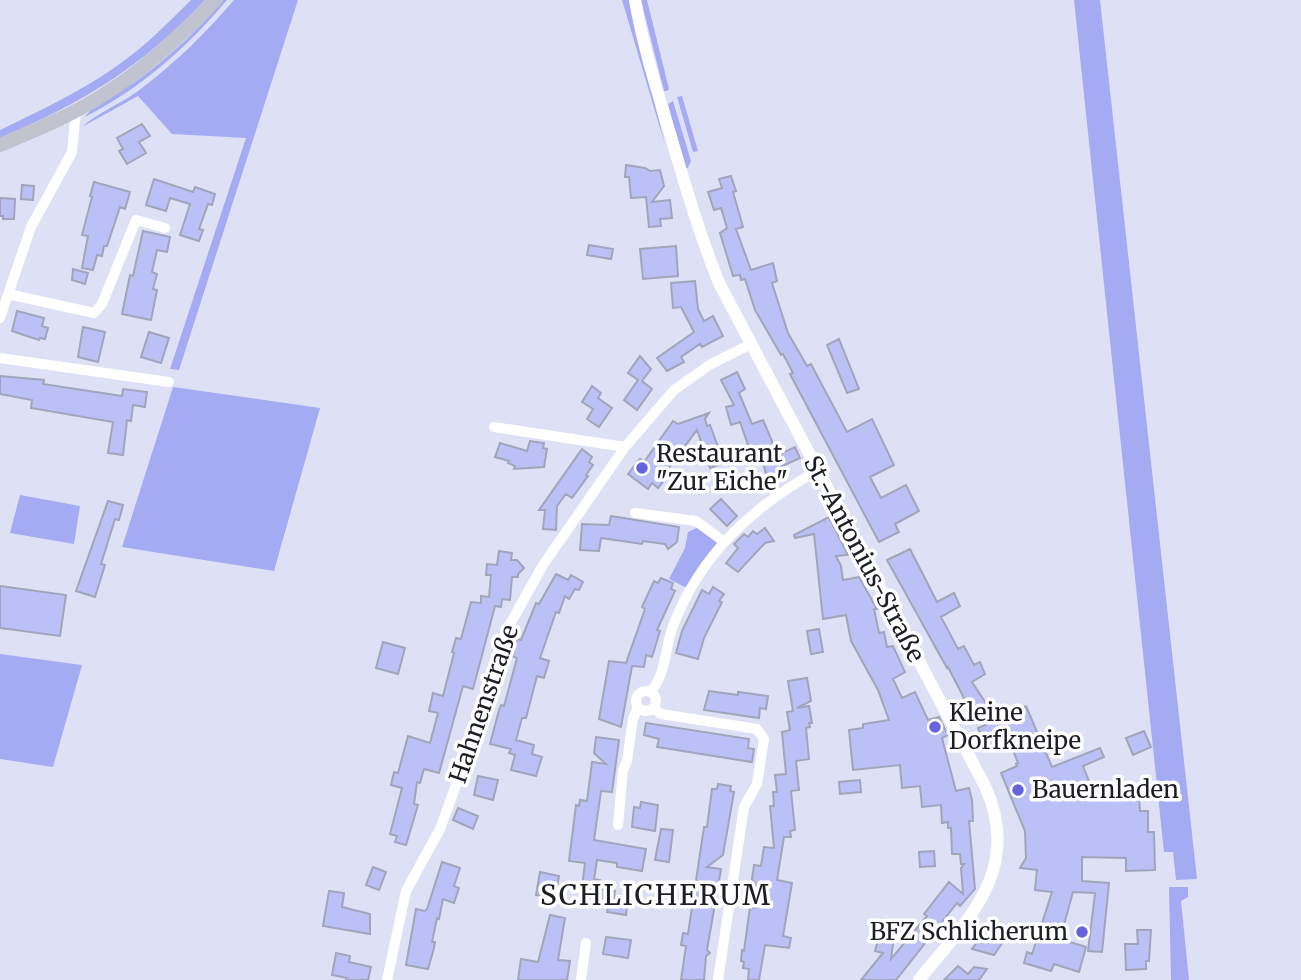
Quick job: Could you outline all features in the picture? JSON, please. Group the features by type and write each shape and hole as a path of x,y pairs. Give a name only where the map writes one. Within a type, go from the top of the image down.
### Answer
{"main road":[{"path":"0,145 76,111 142,68 215,0"}],"street":[{"name":"St.-Antonius-Straße","path":"635,0 667,124 706,251 719,283 985,786 996,815 998,850 995,870 987,891 974,913 919,980"},
{"path":"0,317 31,227 72,152 76,111"},
{"path":"8,294 94,313 102,304 136,219 165,228"},
{"name":"Hahnenstraße","path":"387,980 403,899 440,829 464,763 504,635 543,565 625,447 685,381 711,364 751,344"},
{"path":"0,358 169,382"},
{"path":"494,427 625,447"},
{"path":"650,692 658,681 670,634 681,608 693,584 723,541 775,497 817,471"},
{"path":"635,513 696,521 723,541"},
{"path":"618,825 623,771 639,694 650,692 656,699 653,709"},
{"path":"638,707 645,711 653,709 661,714 757,729 764,739 757,784 744,807 718,980"},
{"path":"580,980 586,943"}],"shaded area":[{"path":"191,0 205,0 182,24 135,64 59,111 0,138 0,130 72,94 124,61"},
{"path":"223,0 227,0 162,66 125,94 85,117 96,106 162,61 194,32"},
{"path":"234,0 298,0 179,370 170,369 246,138 172,134 138,96 82,127 138,91 164,70 200,37"},
{"path":"622,0 629,0 665,145"},
{"path":"641,0 647,0 669,89 667,91 664,91"},
{"path":"1074,0 1100,0 1197,879 1176,880 1173,852 1164,852"},
{"path":"682,96 698,151 693,152 677,97"},
{"path":"673,101 691,161 685,169 668,104"},
{"path":"173,387 320,408 274,571 122,547"},
{"path":"20,495 80,506 74,544 10,533"},
{"path":"699,527 717,542 717,545 689,586 685,587 669,579 685,548 688,532"},
{"path":"0,654 82,665 53,767 0,759"},
{"path":"1169,887 1188,887 1188,897 1181,901 1189,980 1171,980"}],"building":[{"path":"142,124 150,136 139,142 146,153 127,164 119,151 123,149 117,138"},
{"path":"626,165 650,171 660,170 664,186 652,202 670,200 672,218 660,219 661,226 649,227 646,197 631,198 629,177 625,177"},
{"path":"731,176 743,227 736,229 751,270 773,263 777,281 772,283 788,333 807,366 811,364 847,432 872,419 894,465 870,477 881,498 906,485 919,511 895,524 899,532 879,542 790,374 793,373 783,354 781,355 755,310 745,279 741,280 740,275 733,276 720,233 727,228 721,208 714,210 708,192 722,188 719,179"},
{"path":"154,179 193,192 195,187 215,194 212,205 208,204 199,229 203,230 199,241 180,235 190,204 170,198 166,211 146,205"},
{"path":"94,182 130,192 125,209 120,207 102,256 97,255 93,270 82,268 88,236 82,235"},
{"path":"22,185 34,186 33,200 21,199"},
{"path":"0,198 15,199 14,219 3,219 3,216 0,216"},
{"path":"143,231 170,237 167,252 157,250 152,272 157,274 153,289 157,290 151,320 122,314"},
{"path":"589,245 613,249 611,259 587,255"},
{"path":"676,246 678,276 643,279 640,249"},
{"path":"73,269 88,273 85,284 72,280"},
{"path":"695,281 698,309 704,321 713,316 723,336 702,347 700,344 681,357 684,362 667,371 657,358 694,332 681,307 673,308 671,283"},
{"path":"17,311 44,318 42,326 48,328 45,339 39,340 12,331"},
{"path":"83,327 105,332 98,362 78,357"},
{"path":"149,332 169,338 161,363 141,357"},
{"path":"839,339 859,389 847,393 827,345"},
{"path":"640,356 651,369 642,381 652,389 637,410 624,400 638,380 628,373"},
{"path":"737,372 745,389 739,393 752,424 763,420 778,455 795,447 800,458 778,468 782,479 769,483 760,454 748,458 744,447 748,445 740,422 731,425 726,407 734,405 721,380"},
{"path":"0,376 44,380 43,384 122,396 123,389 147,392 145,407 133,405 131,421 127,420 123,455 108,453 113,422 31,408 32,400 0,394"},
{"path":"592,386 601,393 598,398 612,408 599,427 587,419 593,409 582,402"},
{"path":"709,413 705,419 707,426 710,425 724,463 710,468 697,430 663,476 666,478 658,488 652,483 648,489 628,474 640,459 644,462 673,421 678,424"},
{"path":"530,441 544,443 543,448 547,449 544,467 514,469 515,466 508,463 509,461 495,457 500,443 527,451"},
{"path":"582,449 592,457 589,462 593,465 586,475 588,476 572,498 566,494 557,506 556,530 543,529 545,510 539,510"},
{"path":"721,499 737,516 727,526 710,509"},
{"path":"108,501 123,505 119,520 115,519 101,564 105,565 95,597 76,591"},
{"path":"611,516 679,527 677,542 668,549 665,544 643,541 642,544 601,538 599,551 580,550 582,524 609,525"},
{"path":"829,517 848,555 836,556 843,580 859,577 877,609 874,609 879,633 884,632 887,647 893,646 905,672 893,679 902,698 915,692 928,720 939,717 948,735 942,738 956,791 969,788 972,800 973,821 969,821 975,889 960,906 957,903 896,980 861,980 883,953 875,951 883,921 896,921 891,959 927,916 924,914 949,882 963,894 961,868 964,864 961,864 960,854 952,854 951,828 948,828 948,822 942,823 941,805 922,807 920,786 902,788 900,765 853,770 849,730 863,728 863,724 889,720 878,690 851,641 846,615 823,619 814,534 795,538 794,535"},
{"path":"765,528 774,541 765,543 738,572 726,563 738,548 734,544 744,534 748,537 753,531 757,534"},
{"path":"910,549 937,602 954,593 960,606 941,617 958,649 964,646 974,665 980,662 985,674 972,682 997,720 1026,706 1052,767 1100,748 1104,757 1083,766 1095,796 1139,795 1140,811 1148,811 1148,832 1154,832 1155,870 1126,871 1126,858 1082,857 1082,881 1109,883 1102,952 1088,951 1095,893 1073,892 1060,939 1086,947 1079,972 1054,964 1051,971 1024,963 1027,952 1032,954 1052,892 1035,890 1037,870 1020,868 1026,858 1025,831 1001,773 1018,763 1009,740 988,750 978,728 986,725 975,705 969,708 887,560"},
{"path":"499,551 512,553 511,560 517,560 524,568 518,577 512,577 510,600 502,599 501,607 495,606 473,689 463,686 439,773 424,769 420,783 417,782 414,804 418,805 406,845 395,842 397,836 390,834 402,788 391,785 394,772 398,773 408,736 430,743 438,713 429,711 433,693 443,696 456,638 461,639 471,602 481,603 481,596 489,597 491,575 486,575 487,564 497,565"},
{"path":"556,574 568,580 571,575 583,582 569,599 565,596 559,613 556,612 540,658 549,661 544,678 537,676 526,718 522,718 516,740 534,745 532,754 542,757 536,776 511,770 515,755 509,753 511,749 490,744 517,658 512,656 517,639 521,640 536,603 539,604"},
{"path":"661,578 673,583 671,589 675,591 657,630 660,631 652,657 646,655 644,667 632,666 621,727 599,719 609,661 626,663 645,609 642,607 654,581 658,583"},
{"path":"0,586 66,595 60,636 0,628"},
{"path":"713,587 724,594 704,638 698,659 676,653 682,631 702,590 709,594"},
{"path":"819,629 823,652 811,654 807,631"},
{"path":"383,642 405,648 398,674 376,668"},
{"path":"807,678 811,701 797,708 809,706 812,723 806,728 809,759 796,761 799,790 791,791 795,830 790,831 791,837 784,837 777,880 792,883 783,936 791,938 789,948 765,945 759,980 748,980 749,969 743,968 744,962 741,961 750,907 755,908 758,888 752,879 754,865 761,866 764,847 774,848 770,806 774,806 773,792 777,792 775,775 786,774 782,732 790,730 787,712 793,711 788,681"},
{"path":"709,691 768,696 766,709 760,708 759,718 704,710"},
{"path":"646,723 749,739 748,748 754,749 752,762 657,747 659,739 644,735"},
{"path":"1144,731 1151,747 1133,755 1126,738"},
{"path":"596,737 619,740 612,792 601,791 594,840 646,849 642,871 597,860 594,879 600,880 599,890 582,887 585,863 569,861 576,805 579,806 580,800 587,801 592,762 606,764 594,753"},
{"path":"478,776 498,780 493,800 474,795"},
{"path":"860,780 861,792 840,794 839,782"},
{"path":"718,784 731,786 730,791 734,792 723,855 707,867 721,869 707,950 710,953 706,956 704,980 681,980 686,946 681,945 683,933 688,934 704,827 707,827 712,789 717,789"},
{"path":"641,802 658,805 655,831 632,827 634,807 640,808"},
{"path":"458,808 478,816 473,829 453,820"},
{"path":"661,829 673,830 669,862 655,860"},
{"path":"934,851 935,866 920,867 919,852"},
{"path":"442,862 460,868 454,886 459,888 454,903 443,899 428,969 406,965 416,909 427,909"},
{"path":"373,867 386,872 379,890 366,885"},
{"path":"540,872 559,876 555,899 536,895"},
{"path":"601,889 615,891 614,898 628,900 626,915 607,912 608,907 598,906"},
{"path":"329,891 344,893 342,907 370,914 370,934 323,926"},
{"path":"550,915 565,918 558,960 570,961 567,980 518,980 521,959 538,962"},
{"path":"995,921 1009,933 994,955 972,949 976,941"},
{"path":"1137,930 1151,930 1149,961 1146,961 1146,969 1126,970 1125,944 1138,944"},
{"path":"606,937 631,940 628,958 603,954"},
{"path":"336,953 350,956 349,962 371,967 368,980 346,980 347,978 332,975"},
{"path":"958,966 968,974 974,967 987,969 979,980 944,980"}],"place":[{"name":"Restaurant \"Zur Eiche\"","path":"642,468"},
{"name":"Kleine Dorfkneipe","path":"935,727"},
{"name":"Bauernladen","path":"1018,790"},
{"name":"BFZ Schlicherum","path":"1082,932"}],"district":[{"name":"SCHLICHERUM","path":"656,895"}]}
